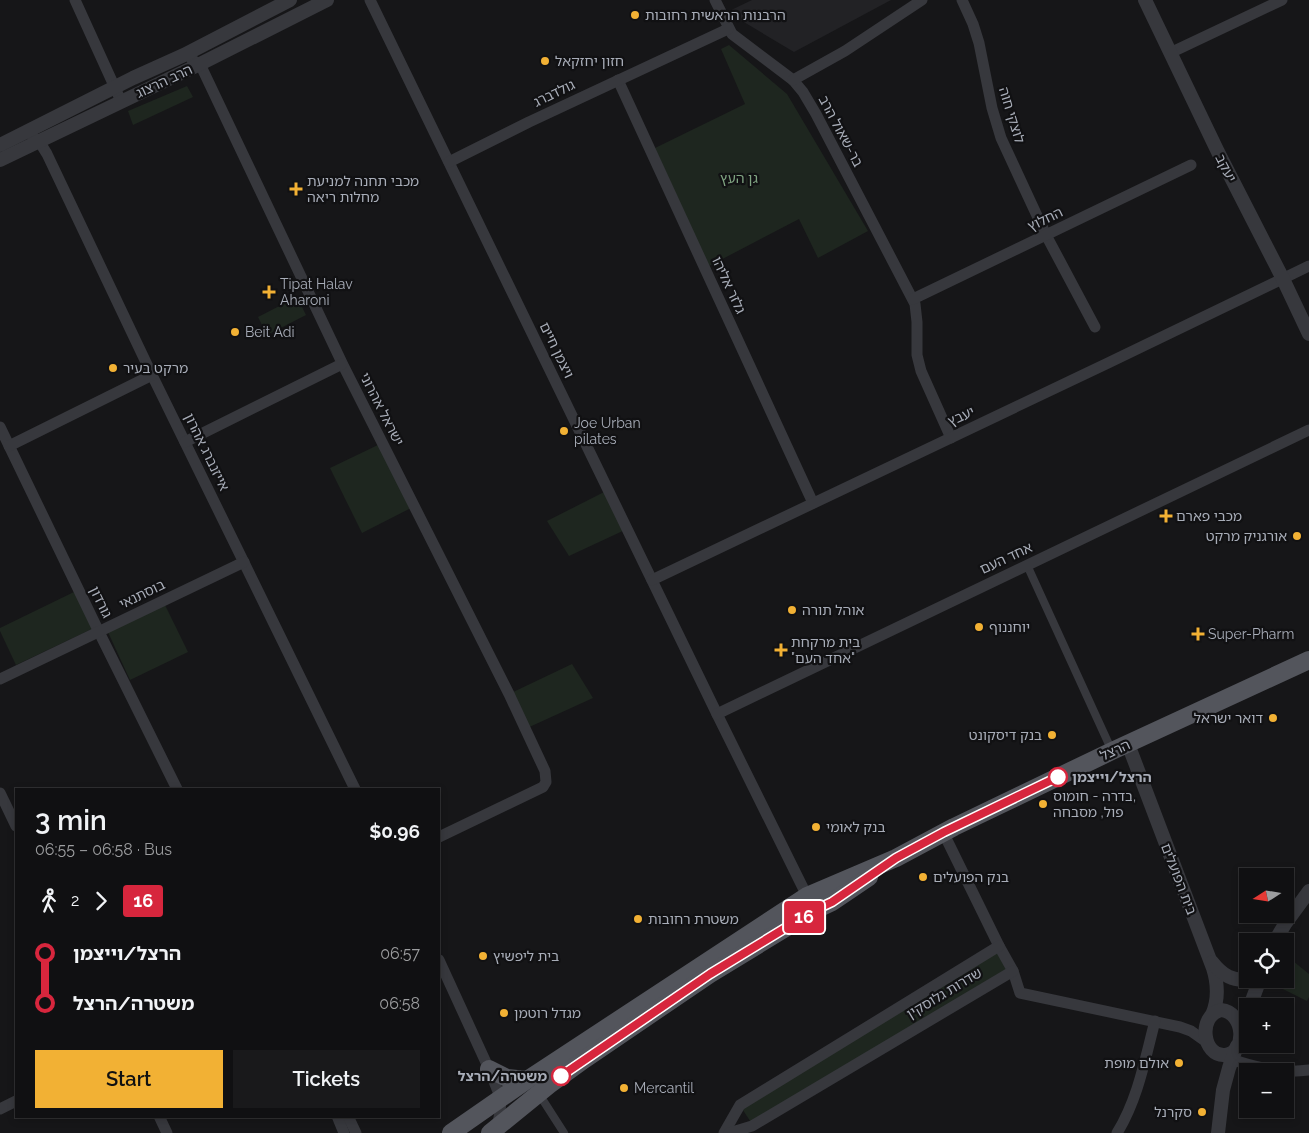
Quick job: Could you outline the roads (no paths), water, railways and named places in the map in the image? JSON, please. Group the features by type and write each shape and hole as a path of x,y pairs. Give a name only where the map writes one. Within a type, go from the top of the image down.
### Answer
{"main road":[{"name":"הרצל","path":"451,1133 527,1080 811,903 944,832 1309,660"},
{"name":"הרצל","path":"493,1131 548,1085 811,903"},
{"path":"489,1069 507,1078 527,1080"}],"street":[{"path":"75,0 121,101"},
{"name":"הרב הרצוג","path":"0,145 133,78 184,56 290,0"},
{"name":"הרב הרצוג","path":"0,160 200,64 327,0"},
{"name":"ויצמן חיים","path":"370,0 717,714 811,903"},
{"name":"בר-שאול הרב","path":"715,0 728,29 792,80 803,92 816,114 915,304 917,355 921,371 951,438"},
{"path":"792,80 845,51 922,0"},
{"name":"לוצקי חוה","path":"962,0 979,43 992,108 1001,138 1046,235 1095,327"},
{"name":"יעקב","path":"1145,0 1309,334"},
{"path":"1170,54 1282,0"},
{"name":"גולדברג","path":"449,162 529,122 728,29"},
{"path":"184,56 200,64"},
{"name":"ישראל אהרוני","path":"200,64 342,364 546,771 546,782 543,787 440,837"},
{"name":"גלזר אליהו","path":"618,80 813,503"},
{"name":"אייזנברג אהרון","path":"27,132 39,141 355,788"},
{"name":"החלוץ","path":"912,300 1191,165"},
{"name":"יעבץ","path":"652,580 1309,266"},
{"path":"186,442 342,364"},
{"path":"8,446 152,375"},
{"name":"גורדון","path":"0,427 177,788"},
{"name":"אחד העם","path":"717,714 1309,430"},
{"name":"בוסתנאי","path":"0,679 244,562"},
{"path":"1027,565 1112,752"},
{"name":"בית הפועלים","path":"1128,744 1215,975 1216,1002 1210,1017"},
{"path":"0,794 15,824"},
{"path":"944,832 999,946 1013,970 1020,993 1180,1026 1197,1025 1221,1010 1231,1013 1240,1027 1225,1049 1218,1133"},
{"path":"1280,933 1309,891"},
{"name":"שדרות גלוסקין","path":"724,1133 740,1105 999,946"},
{"path":"1210,959 1228,977 1239,980"},
{"path":"440,962 501,1099 500,1113 493,1131"},
{"name":"שדרות גלוסקין","path":"729,1133 752,1126 1013,970"},
{"path":"1210,1017 1206,1030 1225,1049"},
{"path":"1117,1133 1128,1114 1135,1094 1155,1021"},
{"path":"1180,1026 1259,1068 1287,1071 1309,1070"},
{"path":"1223,1090 1220,1066 1225,1049 1239,1028"},
{"path":"539,1094 564,1133"},
{"path":"0,1109 15,1102"},
{"path":"160,1118 167,1133"},
{"path":"337,1118 344,1133"},
{"path":"349,1118 356,1133"}],"place":[{"name":"הרבנות הראשית רחובות","path":"635,15"},
{"name":"חזון יחזקאל","path":"545,61"},
{"name":"מכבי תחנה למניעת מחלות ריאה","path":"296,189"},
{"name":"Tipat Halav Aharoni","path":"269,292"},
{"name":"Beit Adi","path":"235,332"},
{"name":"מרקט בעיר","path":"113,368"},
{"name":"Joe Urban pilates","path":"564,431"},
{"name":"מכבי פארם","path":"1166,516"},
{"name":"אורגניק מרקט","path":"1297,536"},
{"name":"אוהל תורה","path":"792,610"},
{"name":"יוחננוף","path":"979,627"},
{"name":"Super-Pharm","path":"1198,634"},
{"name":"בית מרקחת \"אחד העם\"","path":"781,650"},
{"name":"דואר ישראל","path":"1273,718"},
{"name":"בנק דיסקונט","path":"1052,735"},
{"name":"הרצל/וייצמן","path":"1058,777"},
{"name":"בדרה - חומוס, פול, מסבחה","path":"1043,804"},
{"name":"בנק לאומי","path":"816,827"},
{"name":"בנק הפועלים","path":"923,877"},
{"name":"משטרת רחובות","path":"638,919"},
{"name":"בית ליפשיץ","path":"483,956"},
{"name":"מגדל רוטמן","path":"504,1013"},
{"name":"אולם מופת","path":"1179,1063"},
{"name":"משטרה/הרצל","path":"561,1076"},
{"name":"Mercantil","path":"624,1088"},
{"name":"סקרנל","path":"1202,1112"}],"park label":[{"name":"גן העץ","path":"739,178"}]}
